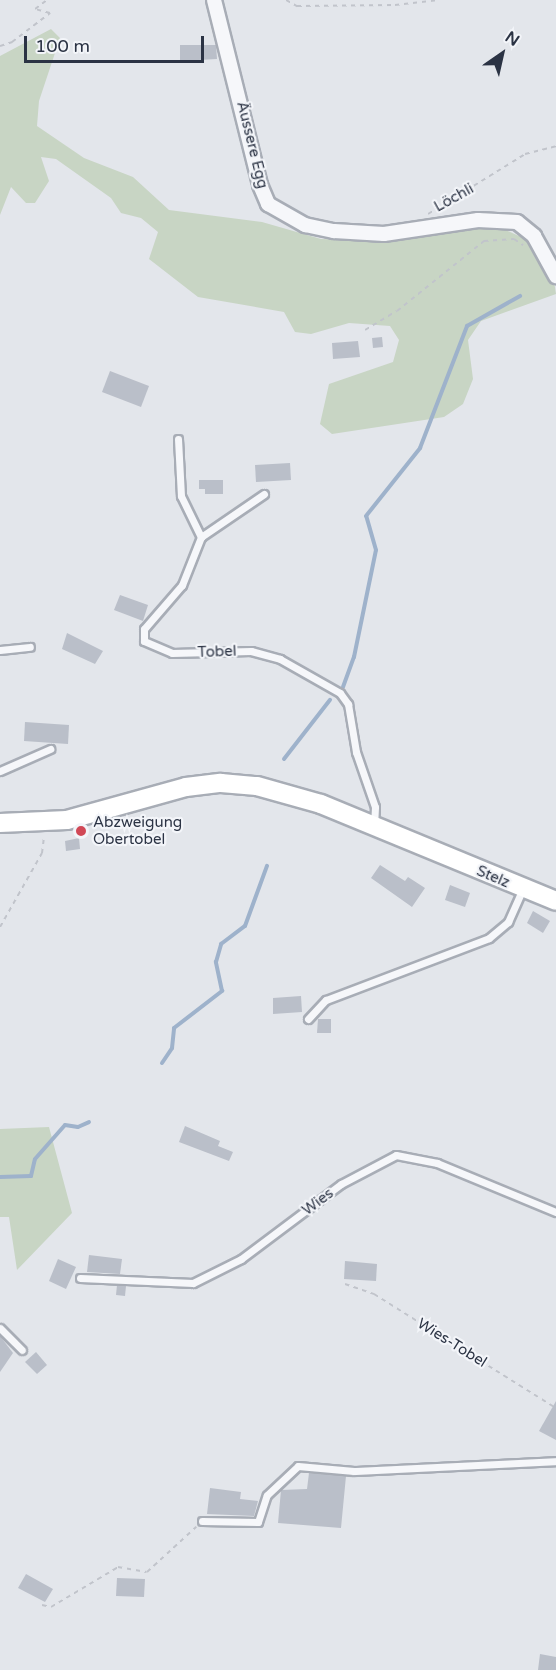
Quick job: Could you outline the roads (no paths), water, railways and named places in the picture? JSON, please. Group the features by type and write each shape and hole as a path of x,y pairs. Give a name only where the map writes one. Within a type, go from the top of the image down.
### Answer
{"main road":[{"name":"Stelz","path":"0,823 67,820 171,790 213,784 248,784 289,793 373,826 522,890"},
{"path":"522,890 556,902"}],"street":[{"name":"Äussere Egg","path":"214,0 260,185 268,204 305,225 333,231 384,234 423,229"},
{"name":"Löchli","path":"423,229 478,220 517,222 534,236 556,276"}],"lane":[{"path":"178,439 181,496 201,537 264,494"},
{"name":"Tobel","path":"201,537 182,585 144,629 144,641 172,652 251,651 280,659 340,693 348,704 356,752 375,807 373,826"},
{"path":"0,650 30,647"},
{"path":"0,771 50,749"},
{"name":"Stelz","path":"308,1019 326,1000 489,938 508,922 522,890"},
{"name":"Wies","path":"80,1278 194,1283 241,1259 341,1184 396,1155 437,1163 556,1212"},
{"path":"0,1328 22,1350"},
{"path":"202,1521 258,1522 267,1495 298,1466 354,1471 556,1461"}],"waterway":[{"path":"343,687 354,657 376,550 366,516 420,448 467,326 520,296"},
{"path":"284,759 330,700"},
{"path":"162,1063 172,1048 174,1028 222,991 216,962 221,944 245,926 267,866"},
{"path":"0,1177 31,1176 35,1159 65,1125 78,1127 89,1122"}],"place":[{"name":"Abzweigung Obertobel","path":"81,831"}]}
